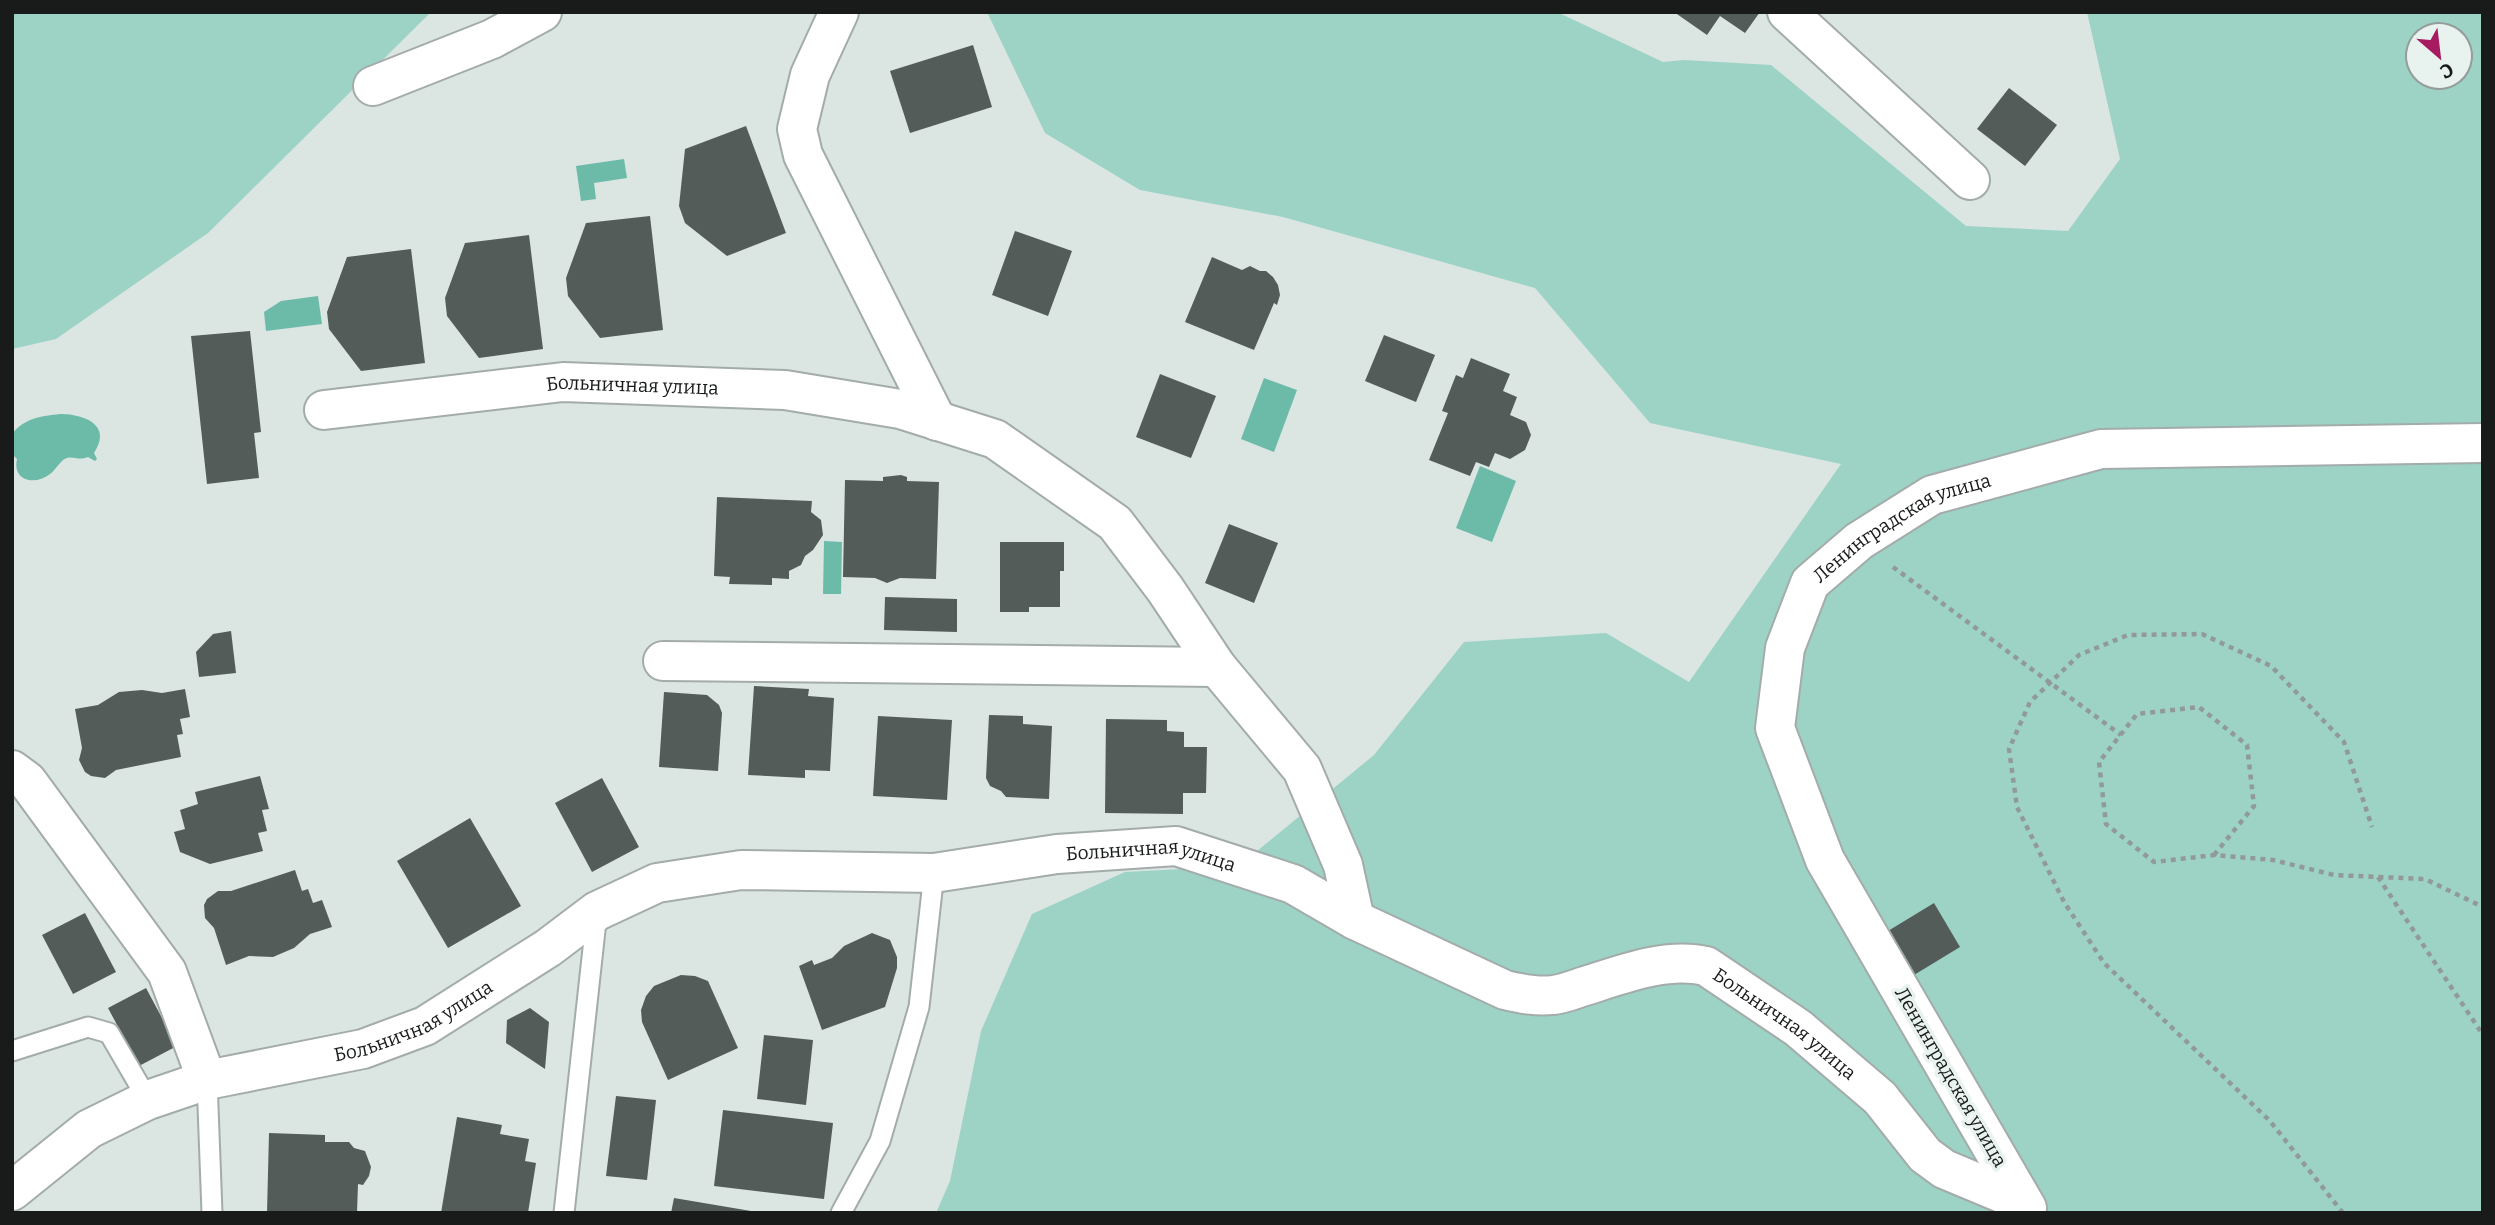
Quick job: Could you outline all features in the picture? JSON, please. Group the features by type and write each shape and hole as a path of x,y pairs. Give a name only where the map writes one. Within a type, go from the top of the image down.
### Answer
{"street":[{"path":"373,86 492,39 542,12"},
{"path":"839,12 810,75 797,129 803,155 937,421"},
{"path":"1787,12 1970,180"},
{"name":"Больничная улица","path":"324,410 563,382 785,390 900,409 995,439 1115,523 1165,589 1217,667 1302,769 1343,865 1355,920"},
{"name":"Ленинградская улица","path":"2027,1207 1825,860 1775,728 1785,648 1810,583 1859,541 1932,495 2102,449 2483,443"},
{"path":"663,661 1217,667"},
{"path":"12,770 27,781 167,972 206,1080"},
{"name":"Больничная улица","path":"12,1191 89,1129 148,1100 206,1080 363,1049 425,1026 548,948 597,911 657,883 741,870 934,873 1058,854 1176,846 1293,884 1355,920 1506,990 1527,996 1555,995 1631,972 1668,965 1689,962 1706,967 1798,1028 1880,1098 1925,1155 1944,1169 2027,1207"}],"lane":[{"path":"841,1213 880,1141 919,1007 934,873"},
{"path":"564,1213 597,911"},
{"path":"12,1051 88,1027 109,1033 148,1100"},
{"path":"206,1080 212,1213"}],"path":[{"path":"1859,541 2121,734"},
{"path":"2343,1213 2270,1121 2104,963 2064,902 2017,807 2009,749 2030,702 2079,655 2128,635 2202,634 2271,666 2344,742 2372,827"},
{"path":"2214,855 2254,806 2247,745 2199,707 2137,714 2099,762 2106,824 2154,862 2214,855 2273,860 2334,875 2425,879 2483,907"},
{"path":"2378,877 2483,1035"}],"shaded area":[{"path":"12,12 431,12 208,233 56,339 12,349"},
{"path":"987,12 1557,12 1663,62 1684,60 1771,65 1966,226 2068,231 2120,159 2087,12 2483,12 2483,1213 936,1213 950,1181 981,1031 1032,914 1125,872 1239,866 1374,755 1464,642 1606,633 1689,682 1841,464 1650,423 1535,288 1283,217 1140,190 1045,133"},
{"path":"624,159 627,178 594,183 596,199 581,201 576,166"},
{"path":"318,296 322,324 266,331 264,312 281,301"},
{"path":"1264,378 1297,390 1274,452 1241,439"},
{"path":"60,414 78,416 98,428 99,443 94,453 97,459 67,458 44,478 32,480 21,477 16,466 17,459 12,454 12,434 28,421"},
{"path":"1480,466 1516,481 1492,542 1456,528"},
{"path":"824,541 842,542 841,594 823,594"}],"building":[{"path":"1674,12 1760,12 1745,33 1720,16 1707,35"},
{"path":"973,45 992,107 910,133 890,71"},
{"path":"2009,88 2057,125 2025,166 1977,129"},
{"path":"746,126 786,233 727,256 685,223 679,206 685,149"},
{"path":"650,216 663,330 600,338 568,296 566,278 586,223"},
{"path":"1015,231 1072,251 1048,316 992,295"},
{"path":"529,235 543,349 479,358 447,316 445,298 465,243"},
{"path":"411,249 425,363 361,371 329,329 327,312 347,257"},
{"path":"1212,257 1242,270 1250,266 1266,271 1278,285 1280,295 1277,305 1274,303 1254,350 1185,322"},
{"path":"250,331 261,432 254,433 259,478 207,484 191,336"},
{"path":"1384,335 1435,355 1416,402 1365,381"},
{"path":"1471,358 1510,374 1503,391 1517,397 1510,415 1526,422 1531,435 1525,450 1510,459 1495,453 1489,467 1476,462 1470,476 1429,460 1448,413 1442,411 1456,375 1463,378"},
{"path":"1160,374 1216,396 1191,458 1136,437"},
{"path":"883,477 907,477 907,481 939,482 936,579 900,578 887,583 875,578 843,577 845,480 883,481"},
{"path":"717,497 812,501 811,512 821,520 823,535 801,565 789,571 789,579 772,578 772,585 729,584 730,577 714,576"},
{"path":"1229,524 1278,543 1254,603 1205,583"},
{"path":"1000,542 1064,542 1064,571 1060,571 1060,607 1029,607 1029,612 1000,612"},
{"path":"885,597 957,599 957,632 884,630"},
{"path":"231,631 236,673 199,677 196,652 213,634"},
{"path":"754,686 809,689 808,696 834,698 830,771 805,770 805,778 748,775"},
{"path":"185,689 190,717 180,719 183,734 177,735 181,757 116,770 105,778 91,776 85,772 79,760 82,748 75,709 98,705 119,692 142,690 162,693"},
{"path":"664,692 707,695 719,705 722,713 718,771 659,767"},
{"path":"989,715 1023,716 1023,724 1052,726 1049,799 1006,797 1001,791 990,786 986,778"},
{"path":"878,716 952,720 947,800 873,796"},
{"path":"1106,719 1167,720 1167,731 1184,732 1184,747 1207,747 1206,793 1183,793 1183,814 1105,813"},
{"path":"260,776 269,809 262,810 267,831 258,833 263,851 210,864 180,852 174,832 185,829 180,810 198,804 195,792"},
{"path":"602,778 639,847 592,872 555,803"},
{"path":"470,818 521,906 448,948 397,861"},
{"path":"295,870 302,891 308,889 313,903 322,900 332,927 310,934 294,948 273,957 249,956 226,965 214,928 205,918 204,905 207,899 218,891 231,891"},
{"path":"1934,903 1960,947 1914,975 1888,931"},
{"path":"85,913 116,972 73,994 42,935"},
{"path":"872,933 890,940 897,957 897,968 885,1007 822,1030 799,966 812,960 814,965 832,958 844,946"},
{"path":"681,975 708,981 738,1048 668,1080 642,1022 641,1010 646,996 654,986"},
{"path":"146,988 177,1046 139,1066 108,1008"},
{"path":"530,1008 549,1022 545,1069 506,1043 507,1020"},
{"path":"764,1035 813,1040 806,1105 757,1099"},
{"path":"616,1096 656,1100 647,1180 606,1176"},
{"path":"723,1110 833,1123 824,1199 714,1186"},
{"path":"457,1117 502,1125 500,1134 529,1139 525,1161 536,1163 528,1213 441,1213"},
{"path":"269,1133 325,1135 325,1142 349,1142 354,1148 365,1151 371,1167 363,1185 358,1184 357,1213 267,1213"},
{"path":"674,1198 751,1211 751,1213 671,1213"}]}
